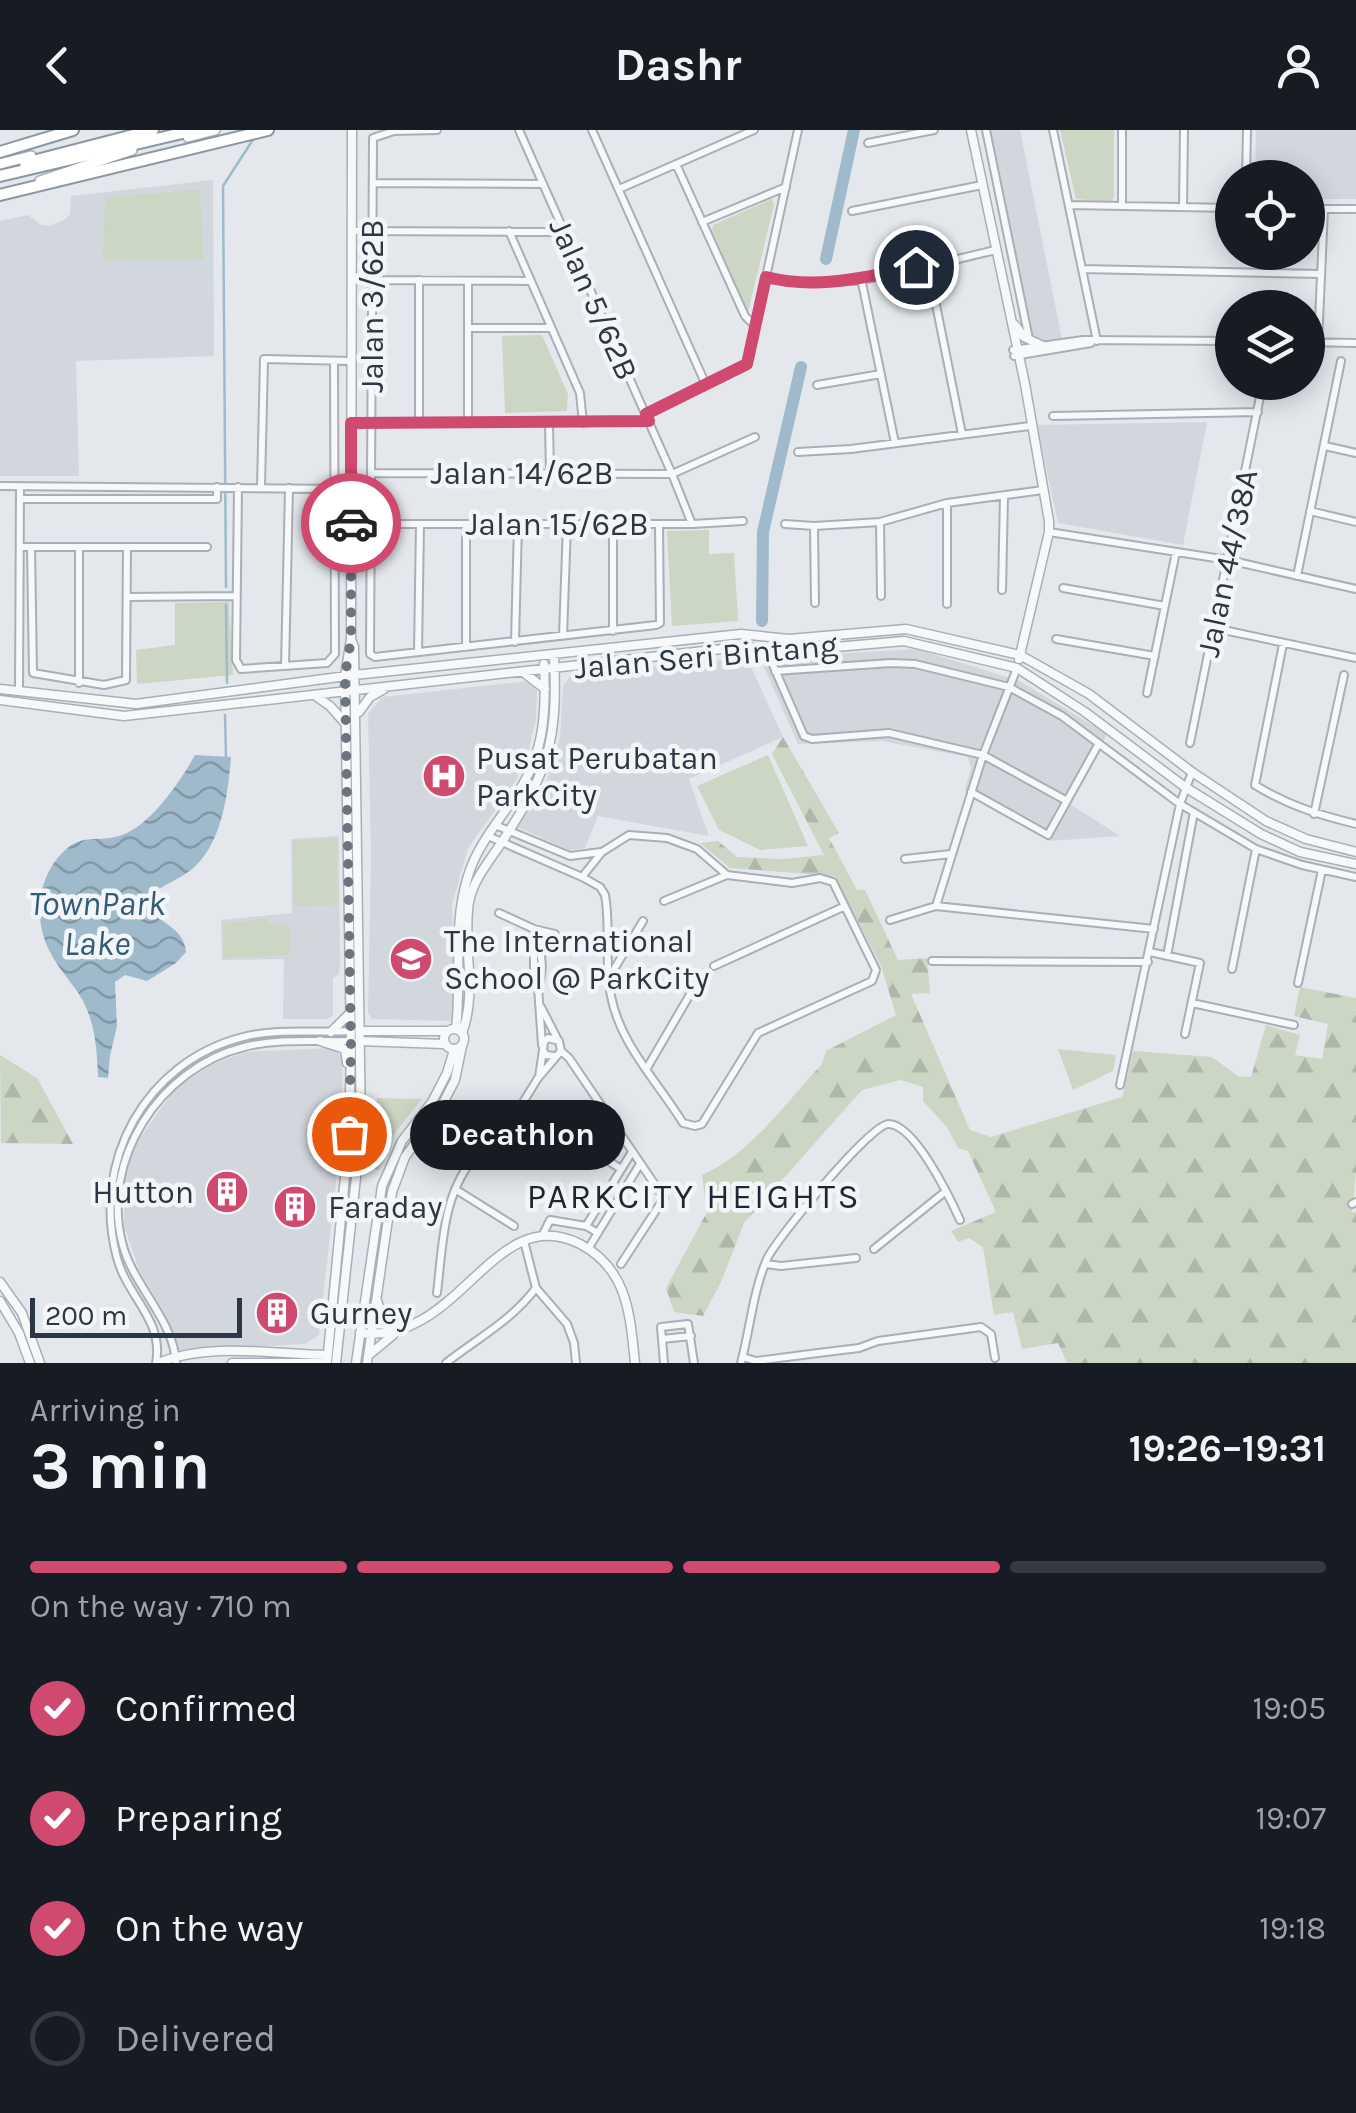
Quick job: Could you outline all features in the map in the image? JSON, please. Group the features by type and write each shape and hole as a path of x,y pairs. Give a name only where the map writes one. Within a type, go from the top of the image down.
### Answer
{"highway":[{"path":"0,152 73,130"},
{"path":"0,172 152,130"},
{"path":"0,172 195,130"},
{"path":"0,194 268,130"}],"main road":[{"path":"0,172 135,130"},
{"path":"0,172 132,150 215,130"},
{"path":"0,194 132,150"}],"street":[{"name":"Jalan 3/62B","path":"350,690 354,647 352,130"},
{"name":"Jalan 3/62B","path":"418,652 375,657 370,654 373,138 394,131 437,130"},
{"name":"Jalan 5/62B","path":"519,130 692,524"},
{"path":"592,130 706,385"},
{"path":"619,189 754,130"},
{"path":"351,423 584,423 647,418 747,364 798,130"},
{"path":"868,143 934,130"},
{"path":"936,906 983,755 1020,655 1049,532 971,130"},
{"path":"986,130 1029,340"},
{"path":"1052,130 1097,341"},
{"path":"1122,130 1122,206"},
{"path":"1183,207 1184,130"},
{"path":"1246,160 1247,130"},
{"path":"676,164 745,316 756,326"},
{"path":"373,183 542,184"},
{"path":"852,211 982,185"},
{"path":"702,222 786,187"},
{"path":"1069,205 1215,208"},
{"path":"1325,209 1356,209"},
{"path":"352,231 564,232"},
{"path":"508,232 580,394 584,423"},
{"path":"766,277 812,284 861,278 996,250"},
{"path":"928,265 962,434"},
{"path":"1082,270 1321,274"},
{"path":"1320,290 1321,270"},
{"path":"861,278 895,443"},
{"path":"372,280 530,280"},
{"path":"418,280 420,423"},
{"path":"468,280 468,422"},
{"path":"1006,300 1016,328 1043,346"},
{"path":"1011,316 1016,353"},
{"path":"468,328 551,328"},
{"path":"1016,353 1097,341"},
{"path":"1016,353 1097,341 1215,341"},
{"path":"1325,342 1356,343"},
{"path":"261,487 263,361 351,360"},
{"name":"Jalan 3/62B","path":"285,666 327,663 335,654 334,361"},
{"path":"1297,576 1340,361"},
{"path":"817,385 880,374"},
{"name":"Jalan 44/38A","path":"1190,743 1260,400"},
{"path":"1053,416 1258,412"},
{"path":"549,423 550,474"},
{"path":"798,452 1030,426"},
{"path":"672,474 755,437"},
{"path":"1325,446 1356,453"},
{"name":"Jalan 14/62B","path":"371,473 672,474"},
{"path":"0,486 351,488"},
{"path":"19,692 20,486"},
{"path":"20,499 217,499 218,486"},
{"path":"238,487 236,660 241,669 285,666 289,488"},
{"path":"784,524 880,522 946,503 1043,490"},
{"path":"1002,590 1004,496"},
{"path":"946,503 947,604"},
{"path":"1310,511 1356,522"},
{"name":"Jalan 15/62B","path":"370,524 692,524 744,520"},
{"path":"880,522 881,596"},
{"path":"420,524 418,652 660,623 659,524"},
{"path":"466,524 466,647"},
{"path":"515,642 518,524"},
{"path":"563,636 567,524"},
{"path":"612,631 613,524"},
{"path":"814,526 815,602"},
{"path":"1049,532 1228,560 1356,589"},
{"path":"20,547 207,547"},
{"path":"31,547 33,674 104,686 126,680 128,547"},
{"path":"79,547 79,682"},
{"path":"1147,693 1176,552"},
{"path":"1063,588 1164,606"},
{"path":"127,596 236,596"},
{"path":"1214,628 1356,658"},
{"name":"Jalan Seri Bintang","path":"0,689 136,704 349,676 740,634 789,640 906,629 1020,655 1089,694 1266,822 1306,840 1356,852"},
{"path":"752,636 767,642 804,736 812,739 888,733 983,755 1066,801"},
{"path":"1056,639 1155,656"},
{"name":"Jalan Seri Bintang","path":"0,700 124,716 740,647 771,650 904,642 1016,668 1085,712 1184,787 1260,834 1300,852 1356,864"},
{"path":"1283,644 1255,785 1314,814 1356,824"},
{"path":"367,1360 390,1201 398,1172 455,1080 460,907 474,860 524,783 536,757 555,668 554,654"},
{"path":"444,1044 455,1031 467,999 470,898 535,788 550,750 550,687 544,656"},
{"path":"775,670 891,662 915,664 1009,687 1062,716 1180,804 1256,849 1356,878"},
{"path":"550,687 573,666"},
{"path":"523,672 550,687"},
{"path":"1314,814 1344,675"},
{"path":"357,716 370,697 390,686"},
{"path":"331,1360 328,1334 360,1010 357,716 350,690"},
{"path":"331,1360 361,1131 361,1061 349,1014 346,724 350,690"},
{"path":"312,695 323,699 346,724"},
{"path":"971,792 1048,834 1098,746"},
{"path":"1120,1085 1180,804 1192,772"},
{"path":"1167,956 1194,812"},
{"path":"495,825 570,856 602,852"},
{"path":"582,876 602,852 629,834 667,838 697,849 727,875"},
{"path":"488,836 600,887 605,895 609,979 620,1025 683,1122 695,1126 702,1124 758,1033 872,980 876,970 833,882 820,878 792,883 727,875 664,901"},
{"path":"537,858 542,846"},
{"path":"1232,969 1256,849"},
{"path":"905,859 951,854"},
{"path":"1298,982 1322,870"},
{"path":"890,920 936,906 1154,929"},
{"path":"348,908 358,907"},
{"path":"714,966 843,907"},
{"path":"500,913 556,934"},
{"path":"609,979 643,921"},
{"path":"534,928 542,976 538,987 543,1047 538,1078"},
{"path":"1150,952 1200,963 1185,1034"},
{"path":"932,961 1148,962"},
{"path":"647,1068 699,980"},
{"path":"437,1293 448,1202 480,1151 503,1136 538,1078 558,1054 559,1041 540,1001"},
{"path":"1192,1003 1294,1026"},
{"path":"360,1010 368,1025 384,1036 458,1048"},
{"path":"331,1032 349,1014"},
{"path":"328,1334 305,1360 208,1352 157,1363 158,1338 122,1272 112,1230 110,1185 130,1125 171,1074 216,1046 259,1033 384,1036 455,1031"},
{"path":"176,1359 122,1242 118,1190 131,1145 158,1101 201,1063 256,1044 320,1042 355,1036"},
{"path":"361,1061 366,1051 384,1036"},
{"path":"559,1041 548,1038 543,1047 546,1055 569,1058 662,1194 664,1202 621,1264"},
{"path":"320,1042 344,1049 350,1082"},
{"path":"356,1363 382,1186 402,1142 432,1102 458,1048"},
{"path":"536,1116 622,1169"},
{"path":"960,1220 946,1190 906,1131 884,1124 855,1148 773,1249 742,1360 818,1354 878,1341 981,1327 991,1334 995,1358"},
{"path":"586,1226 632,1152"},
{"path":"588,1249 640,1164"},
{"path":"455,1189 514,1226"},
{"path":"874,1249 946,1190"},
{"path":"598,1208 609,1215"},
{"path":"542,1236 550,1220 586,1226 598,1233"},
{"path":"367,1360 382,1341 434,1314 506,1250 542,1236 571,1240 610,1267 627,1298 635,1363"},
{"path":"524,1240 536,1288 567,1324 576,1363"},
{"path":"766,1264 782,1266 856,1258"},
{"path":"0,1282 22,1313 40,1363"},
{"path":"446,1363 521,1308 536,1288"},
{"path":"376,1297 381,1312 404,1328"},
{"path":"0,1301 19,1333 30,1363"},
{"path":"362,1322 404,1328"},
{"path":"664,1363 661,1327 689,1324 694,1363"},
{"path":"674,1326 675,1338"},
{"path":"360,1333 404,1328"},
{"path":"662,1339 690,1336"},
{"path":"232,1363 331,1360"}],"shaded area":[{"path":"985,130 1020,130 1062,339 1024,341"},
{"path":"1256,130 1356,130 1356,199 1325,199 1325,160 1255,160"},
{"path":"213,180 214,356 76,361 79,476 0,476 0,221 28,215 41,225 50,226 70,214 71,196"},
{"path":"1207,422 1183,545 1058,523 1037,425"},
{"path":"917,649 1020,681 1107,734 1070,804 1120,836 1049,841 965,790 971,768 968,757 882,741 798,744 760,658"},
{"path":"747,658 783,737 689,779 709,836 598,816 585,848 569,850 517,827 545,787 560,737 563,686 572,674"},
{"name":"Pusat Perubatan ParkCity","path":"528,681 537,690 536,719 528,753 514,784 468,848 452,905 455,1021 372,1019 368,1013 368,714 382,697"},
{"path":"339,836 340,965 339,974 333,978 333,1015 328,1019 283,1019 284,959 222,960 221,920 292,913 291,839"},
{"path":"329,1048 337,1051 342,1060 343,1119 319,1335 305,1344 179,1350 163,1310 139,1270 124,1225 124,1180 134,1146 175,1089 209,1066 245,1052"}],"green space":[{"path":"1060,130 1114,130 1111,202 1076,199"},
{"path":"200,189 203,259 103,259 105,198"},
{"path":"772,199 774,205 748,312 713,225"},
{"path":"542,335 568,394 567,411 505,413 502,336"},
{"path":"709,530 709,554 734,553 738,621 672,626 667,531"},
{"path":"229,602 233,675 137,684 136,650 175,645 175,603"},
{"path":"783,737 839,833 829,838 857,890 865,890 898,960 927,958 930,993 911,994 970,1130 991,1137 1122,1097 1133,1051 1212,1057 1238,1076 1251,1077 1266,1025 1300,1035 1295,1055 1322,1059 1328,1024 1294,1016 1300,987 1356,998 1356,1172 1352,1212 1356,1212 1356,1363 1067,1363 1058,1343 1022,1349 1013,1312 994,1315 983,1247 969,1238 958,1242 951,1231 996,1212 968,1151 958,1148 947,1127 923,1101 923,1087 901,1080 862,1090 744,1223 703,1316 674,1312 666,1288 707,1212 702,1175 736,1154 767,1126 822,1064 826,1051 896,1015 881,966 835,876 730,868 700,843 718,841 737,857 782,859 824,855 772,754"},
{"path":"768,755 808,846 760,850 719,830 697,786"},
{"path":"337,839 337,905 293,906 293,840"},
{"path":"269,918 269,925 290,925 290,955 224,958 223,924"},
{"path":"1058,1049 1116,1055 1113,1071 1073,1090"},
{"path":"0,1055 37,1078 73,1144 1,1143"},
{"path":"377,1098 422,1099 393,1135 379,1170 372,1168"}],"water":[{"name":"TownPark Lake","path":"195,755 231,757 222,818 201,859 191,870 150,896 149,908 177,932 186,952 147,981 125,975 115,982 117,1026 108,1078 98,1077 94,1034 87,1010 54,960 41,926 43,887 54,863 76,842 119,836 141,824 172,790"}],"waterway":[{"path":"826,259 854,130"},
{"path":"226,587 223,186 254,138"},
{"path":"762,621 763,532 801,367"},
{"path":"226,605 227,683"},
{"path":"225,715 226,757"}],"way so far":[{"path":"349,1134 345,676 351,639 351,523"}],"place":[{"name":"Pusat Perubatan ParkCity","path":"444,776"},
{"name":"The International School @ ParkCity","path":"411,959"},
{"name":"Decathlon","path":"349,1134"},
{"name":"Hutton","path":"227,1192"},
{"name":"Faraday","path":"295,1207"},
{"name":"Gurney","path":"277,1313"}],"district":[{"name":"PARKCITY HEIGHTS","path":"694,1196"}],"route":[{"path":"351,523 351,423 649,421 646,414 747,364 766,277 830,283 916,267"}]}
